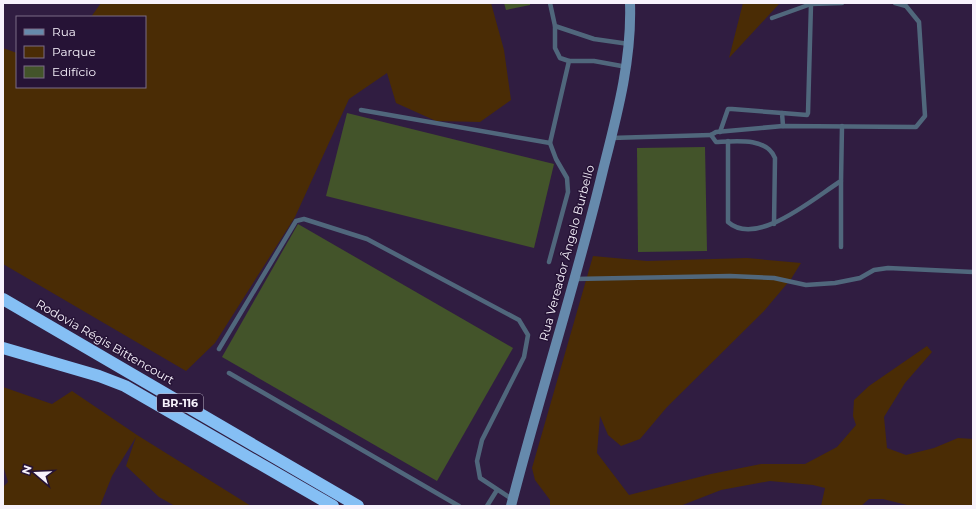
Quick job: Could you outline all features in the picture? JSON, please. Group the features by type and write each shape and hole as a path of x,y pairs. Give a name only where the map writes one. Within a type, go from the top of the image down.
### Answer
{"highway":[{"name":"Rodovia Régis Bittencourt","path":"3,299 358,506"},
{"name":"BR-116","path":"3,348 99,376 125,386 333,506"}],"main road":[{"name":"Rua Vereador Ângelo Burbello","path":"512,502 535,413 574,279 611,138 627,67 630,44 630,3"}],"lane":[{"path":"550,3 555,26 555,48 560,58 569,62 594,61 627,67"},
{"path":"772,18 811,4 842,3"},
{"path":"611,138 711,136 720,132 783,126 916,127 925,116 919,22 906,6 895,3"},
{"path":"720,132 728,110 807,115 811,4"},
{"path":"555,26 594,39 619,44 630,44"},
{"path":"549,262 568,192 567,178 556,159 550,143 569,62"},
{"path":"361,110 550,143"},
{"path":"782,113 783,126"},
{"path":"842,126 842,247"},
{"path":"711,136 716,142 728,141 764,144 772,151 775,158 774,224"},
{"path":"728,141 728,222 734,228 745,231 774,224 841,181"},
{"path":"219,349 296,221 304,220 367,239 519,320 528,335 524,357 482,440 477,462 480,478 512,502"},
{"path":"574,279 730,276 774,278 806,285 860,278 874,270 888,268 973,272"},
{"path":"229,373 459,506"},
{"path":"487,506 497,490"}],"green space":[{"path":"101,3 491,3 504,50 511,100 480,122 436,121 396,103 387,73 349,99 295,217 215,343 186,371 3,264 3,48 16,53 16,88 146,88 146,16 92,16"},
{"path":"743,3 780,3 729,58"},
{"path":"593,256 647,261 747,258 801,263 791,279 764,311 667,407 640,439 621,446 608,435 600,416 597,453 629,495 711,474 761,464 805,464 837,447 856,425 853,416 854,400 869,386 927,346 932,352 905,383 884,417 887,448 906,455 934,448 958,438 973,439 973,506 911,506 883,499 869,499 861,506 821,506 825,488 813,485 770,481 721,490 680,506 550,506 550,500 535,480 532,468"},
{"path":"3,387 52,404 72,391 137,435 251,506 175,506 159,497 126,466 136,437 112,476 100,506 3,506 3,487 8,482 3,465"}],"building":[{"path":"504,3 530,3 530,5 506,10"},
{"path":"347,113 554,164 534,248 326,196"},
{"path":"705,147 707,251 638,252 637,148"},
{"path":"298,224 513,348 437,481 222,357"}]}
